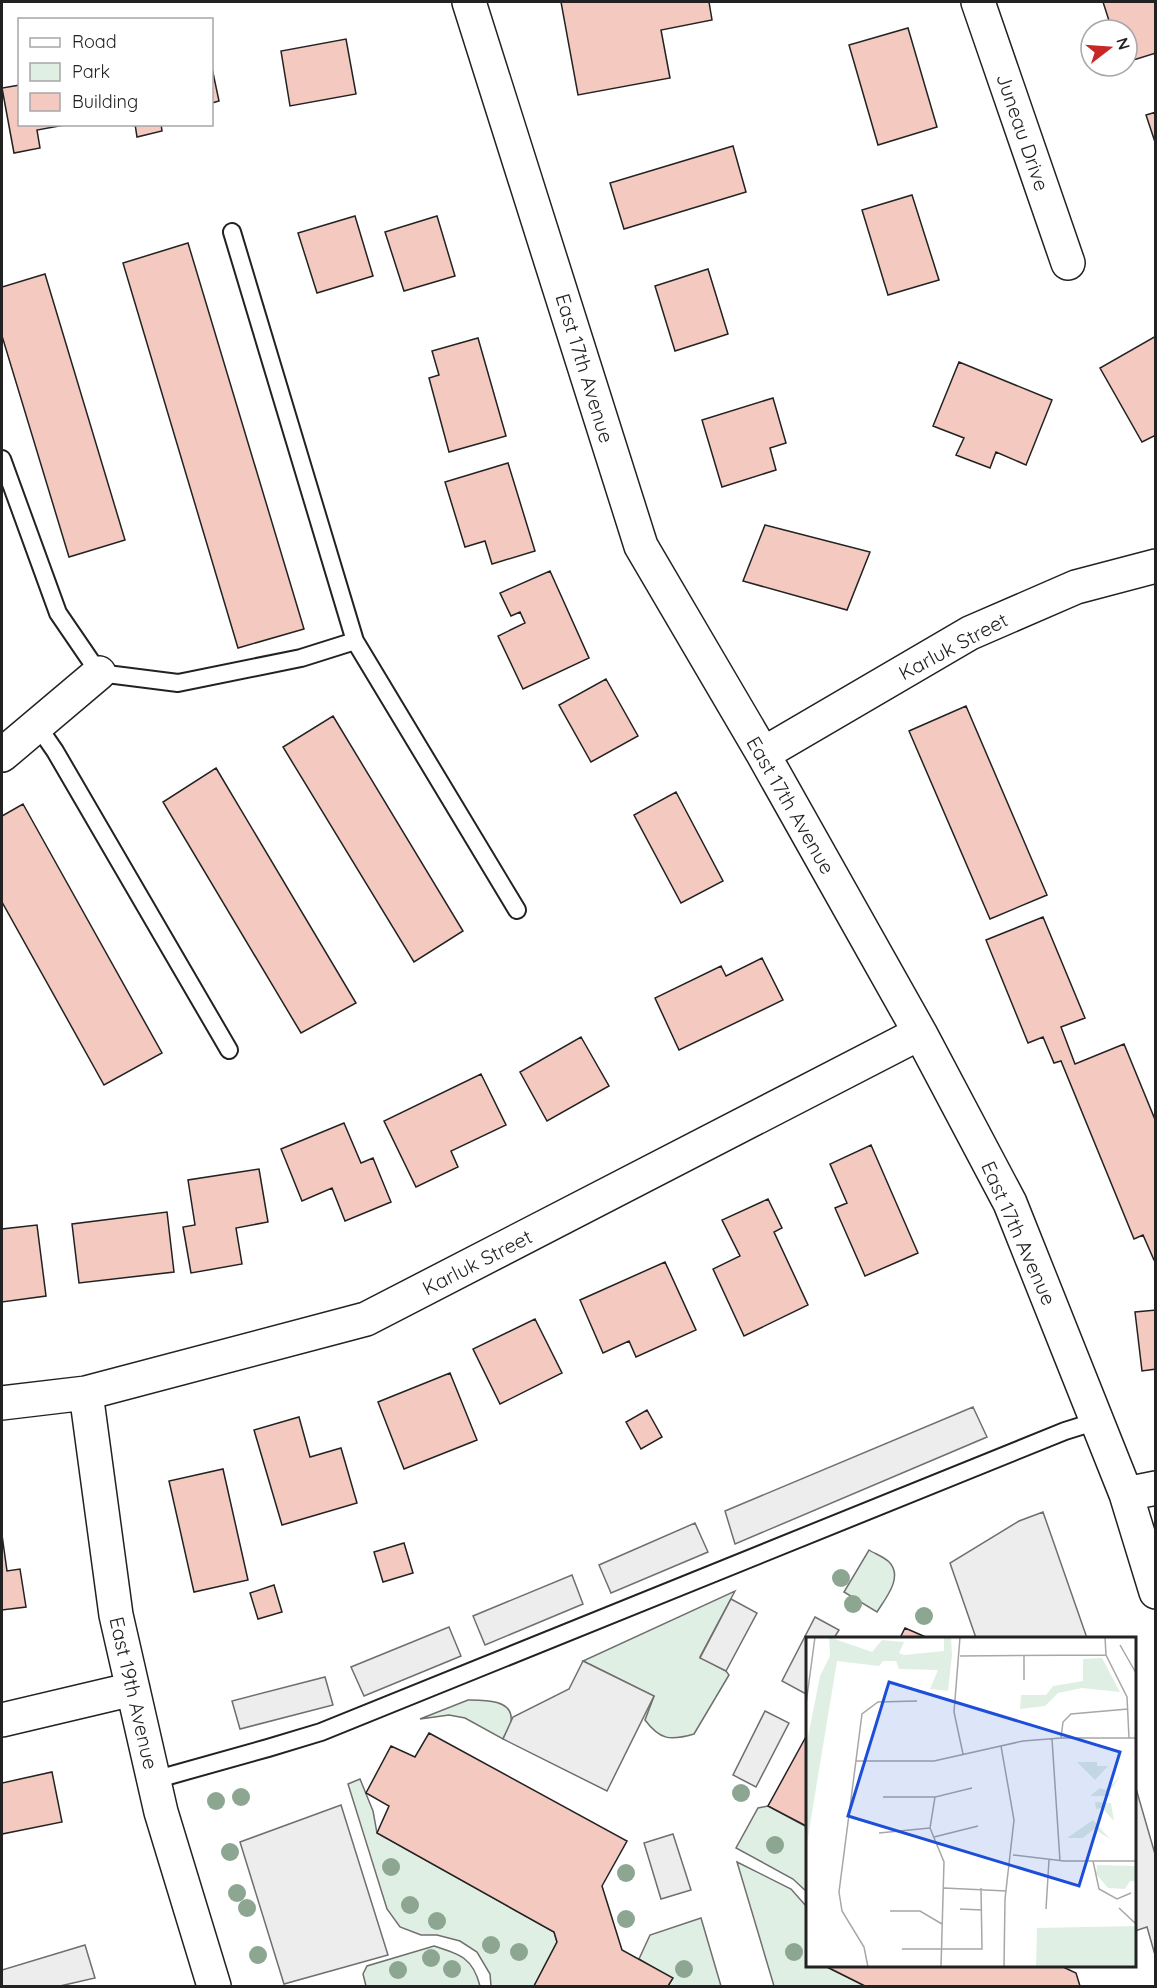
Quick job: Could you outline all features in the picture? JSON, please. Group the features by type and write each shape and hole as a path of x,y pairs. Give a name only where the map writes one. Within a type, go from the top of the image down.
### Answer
{"street":[{"name":"East 17th Avenue","path":"469,2 641,546 763,754 920,1033 1010,1203 1097,1421 1141,1491 1155,1592"},
{"name":"Juneau Drive","path":"978,2 1068,263"},
{"name":"Karluk Street","path":"763,754 970,633 1076,587 1155,566"},
{"path":"2,755 99,672"},
{"name":"Karluk Street","path":"2,1403 86,1393 366,1319 920,1033"},
{"name":"East 19th Avenue","path":"86,1393 116,1615 161,1812 214,1986"},
{"path":"2,1720 133,1689"}],"lane":[{"path":"232,232 355,641 517,910"},
{"path":"2,459 58,613 99,672 178,683 301,658 355,641"},
{"path":"37,725 55,751 229,1050"},
{"path":"154,1780 268,1749 321,1731 1065,1431 1097,1421"}],"green space":[{"path":"869,1550 888,1561 895,1575 888,1595 877,1612 844,1592"},
{"path":"735,1591 700,1657 726,1671 729,1675 694,1734 672,1738 656,1732 645,1720 654,1696 583,1661"},
{"path":"468,1700 496,1702 508,1708 511,1723 503,1739 465,1718 449,1715 420,1719"},
{"path":"360,1779 373,1811 377,1833 554,1932 557,1942 534,1986 491,1986 490,1974 477,1952 460,1941 437,1935 421,1935 400,1927 387,1909 348,1784"},
{"path":"768,1806 806,1826 806,1891 793,1879 736,1848 758,1808"},
{"path":"737,1862 791,1889 806,1906 806,1967 827,1967 865,1986 774,1986"},
{"path":"701,1918 721,1986 668,1986 672,1979 639,1959 650,1935"},
{"path":"434,1946 464,1958 474,1969 480,1986 366,1986 363,1974 367,1966"}],"shaded area":[{"path":"973,1407 987,1437 735,1544 725,1511"},
{"path":"1043,1512 1087,1637 976,1637 950,1563 1019,1521"},
{"path":"695,1523 708,1552 611,1593 599,1565"},
{"path":"572,1575 583,1604 485,1645 473,1616"},
{"path":"731,1599 757,1613 726,1671 700,1658"},
{"path":"815,1617 839,1630 835,1637 806,1637 806,1694 782,1681"},
{"path":"449,1627 461,1656 364,1696 351,1667"},
{"path":"583,1661 654,1696 607,1791 503,1739 513,1717 569,1689"},
{"path":"325,1677 333,1705 240,1729 232,1701"},
{"path":"765,1711 789,1723 756,1787 733,1775"},
{"path":"1136,1788 1155,1854 1155,1955 1147,1927 1136,1931"},
{"path":"341,1805 388,1955 284,1984 240,1842"},
{"path":"673,1834 691,1890 661,1899 644,1843"},
{"path":"85,1945 95,1978 60,1986 2,1986 2,1970"}],"building":[{"path":"561,2 709,2 712,20 661,30 670,78 578,95"},
{"path":"1103,2 1156,2 1156,53 1139,58 1139,18 1108,18"},
{"path":"908,28 937,127 878,145 849,45"},
{"path":"346,39 356,94 290,106 281,51"},
{"path":"213,73 219,101 213,103"},
{"path":"18,85 18,126 59,126 37,130 40,148 14,153 2,88"},
{"path":"1156,112 1156,145 1146,115"},
{"path":"135,126 161,126 162,131 137,137"},
{"path":"733,146 746,192 624,229 610,183"},
{"path":"912,195 939,280 888,295 862,210"},
{"path":"355,216 373,276 317,293 298,233"},
{"path":"437,216 455,276 404,291 385,232"},
{"path":"188,243 304,629 238,648 123,263"},
{"path":"708,269 728,334 675,351 655,286"},
{"path":"45,274 125,540 69,557 2,336 2,287"},
{"path":"1156,336 1156,435 1142,442 1100,368"},
{"path":"478,338 506,436 449,452 429,378 439,375 432,351"},
{"path":"959,362 1052,400 1026,465 996,452 990,468 956,455 964,438 933,426"},
{"path":"773,398 786,443 770,448 776,470 722,487 702,420"},
{"path":"508,463 535,551 492,564 485,541 465,547 445,482"},
{"path":"765,525 870,552 847,610 743,581"},
{"path":"550,571 589,658 523,689 498,636 525,623 520,612 511,616 500,593"},
{"path":"606,679 638,736 591,762 559,705"},
{"path":"966,706 1047,895 990,919 909,731"},
{"path":"333,716 463,931 414,962 283,747"},
{"path":"216,768 356,1003 301,1033 163,802"},
{"path":"676,792 723,881 681,903 634,815"},
{"path":"23,804 162,1053 104,1085 2,902 2,816"},
{"path":"1043,917 1085,1018 1061,1027 1075,1064 1124,1044 1156,1122 1156,1260 1143,1235 1134,1239 1061,1061 1054,1063 1043,1037 1028,1043 986,940"},
{"path":"762,958 783,1000 679,1050 655,998 721,966 726,976"},
{"path":"581,1037 609,1086 547,1121 520,1072"},
{"path":"481,1074 506,1125 451,1151 458,1167 416,1187 384,1121"},
{"path":"344,1123 361,1163 373,1158 391,1202 345,1221 332,1188 302,1201 281,1149"},
{"path":"871,1145 918,1253 865,1276 835,1208 847,1203 830,1164"},
{"path":"259,1169 268,1222 236,1228 242,1264 191,1273 183,1227 195,1225 188,1180"},
{"path":"768,1199 782,1228 774,1232 808,1305 744,1336 713,1269 740,1256 722,1220"},
{"path":"167,1212 174,1272 79,1283 72,1224"},
{"path":"37,1225 46,1296 2,1302 2,1229"},
{"path":"665,1262 696,1330 636,1357 629,1341 603,1353 580,1300"},
{"path":"1156,1310 1156,1369 1142,1371 1135,1312"},
{"path":"535,1319 562,1373 500,1404 473,1349"},
{"path":"450,1373 477,1440 404,1469 378,1402"},
{"path":"647,1410 662,1437 641,1449 626,1422"},
{"path":"299,1417 310,1457 341,1448 357,1503 282,1525 254,1430"},
{"path":"223,1469 248,1580 194,1592 169,1481"},
{"path":"2,1535 7,1571 20,1569 26,1607 2,1610"},
{"path":"404,1543 413,1573 383,1582 374,1552"},
{"path":"274,1585 282,1612 258,1619 250,1593"},
{"path":"905,1628 926,1637 900,1637"},
{"path":"429,1733 627,1841 602,1886 622,1950 673,1978 668,1986 534,1986 557,1942 554,1932 377,1833 389,1806 366,1793 391,1746 415,1757"},
{"path":"806,1737 806,1826 768,1806"},
{"path":"52,1772 62,1822 2,1834 2,1783"},
{"path":"827,1967 1063,1967 1076,1973 1080,1986 865,1986"}]}
